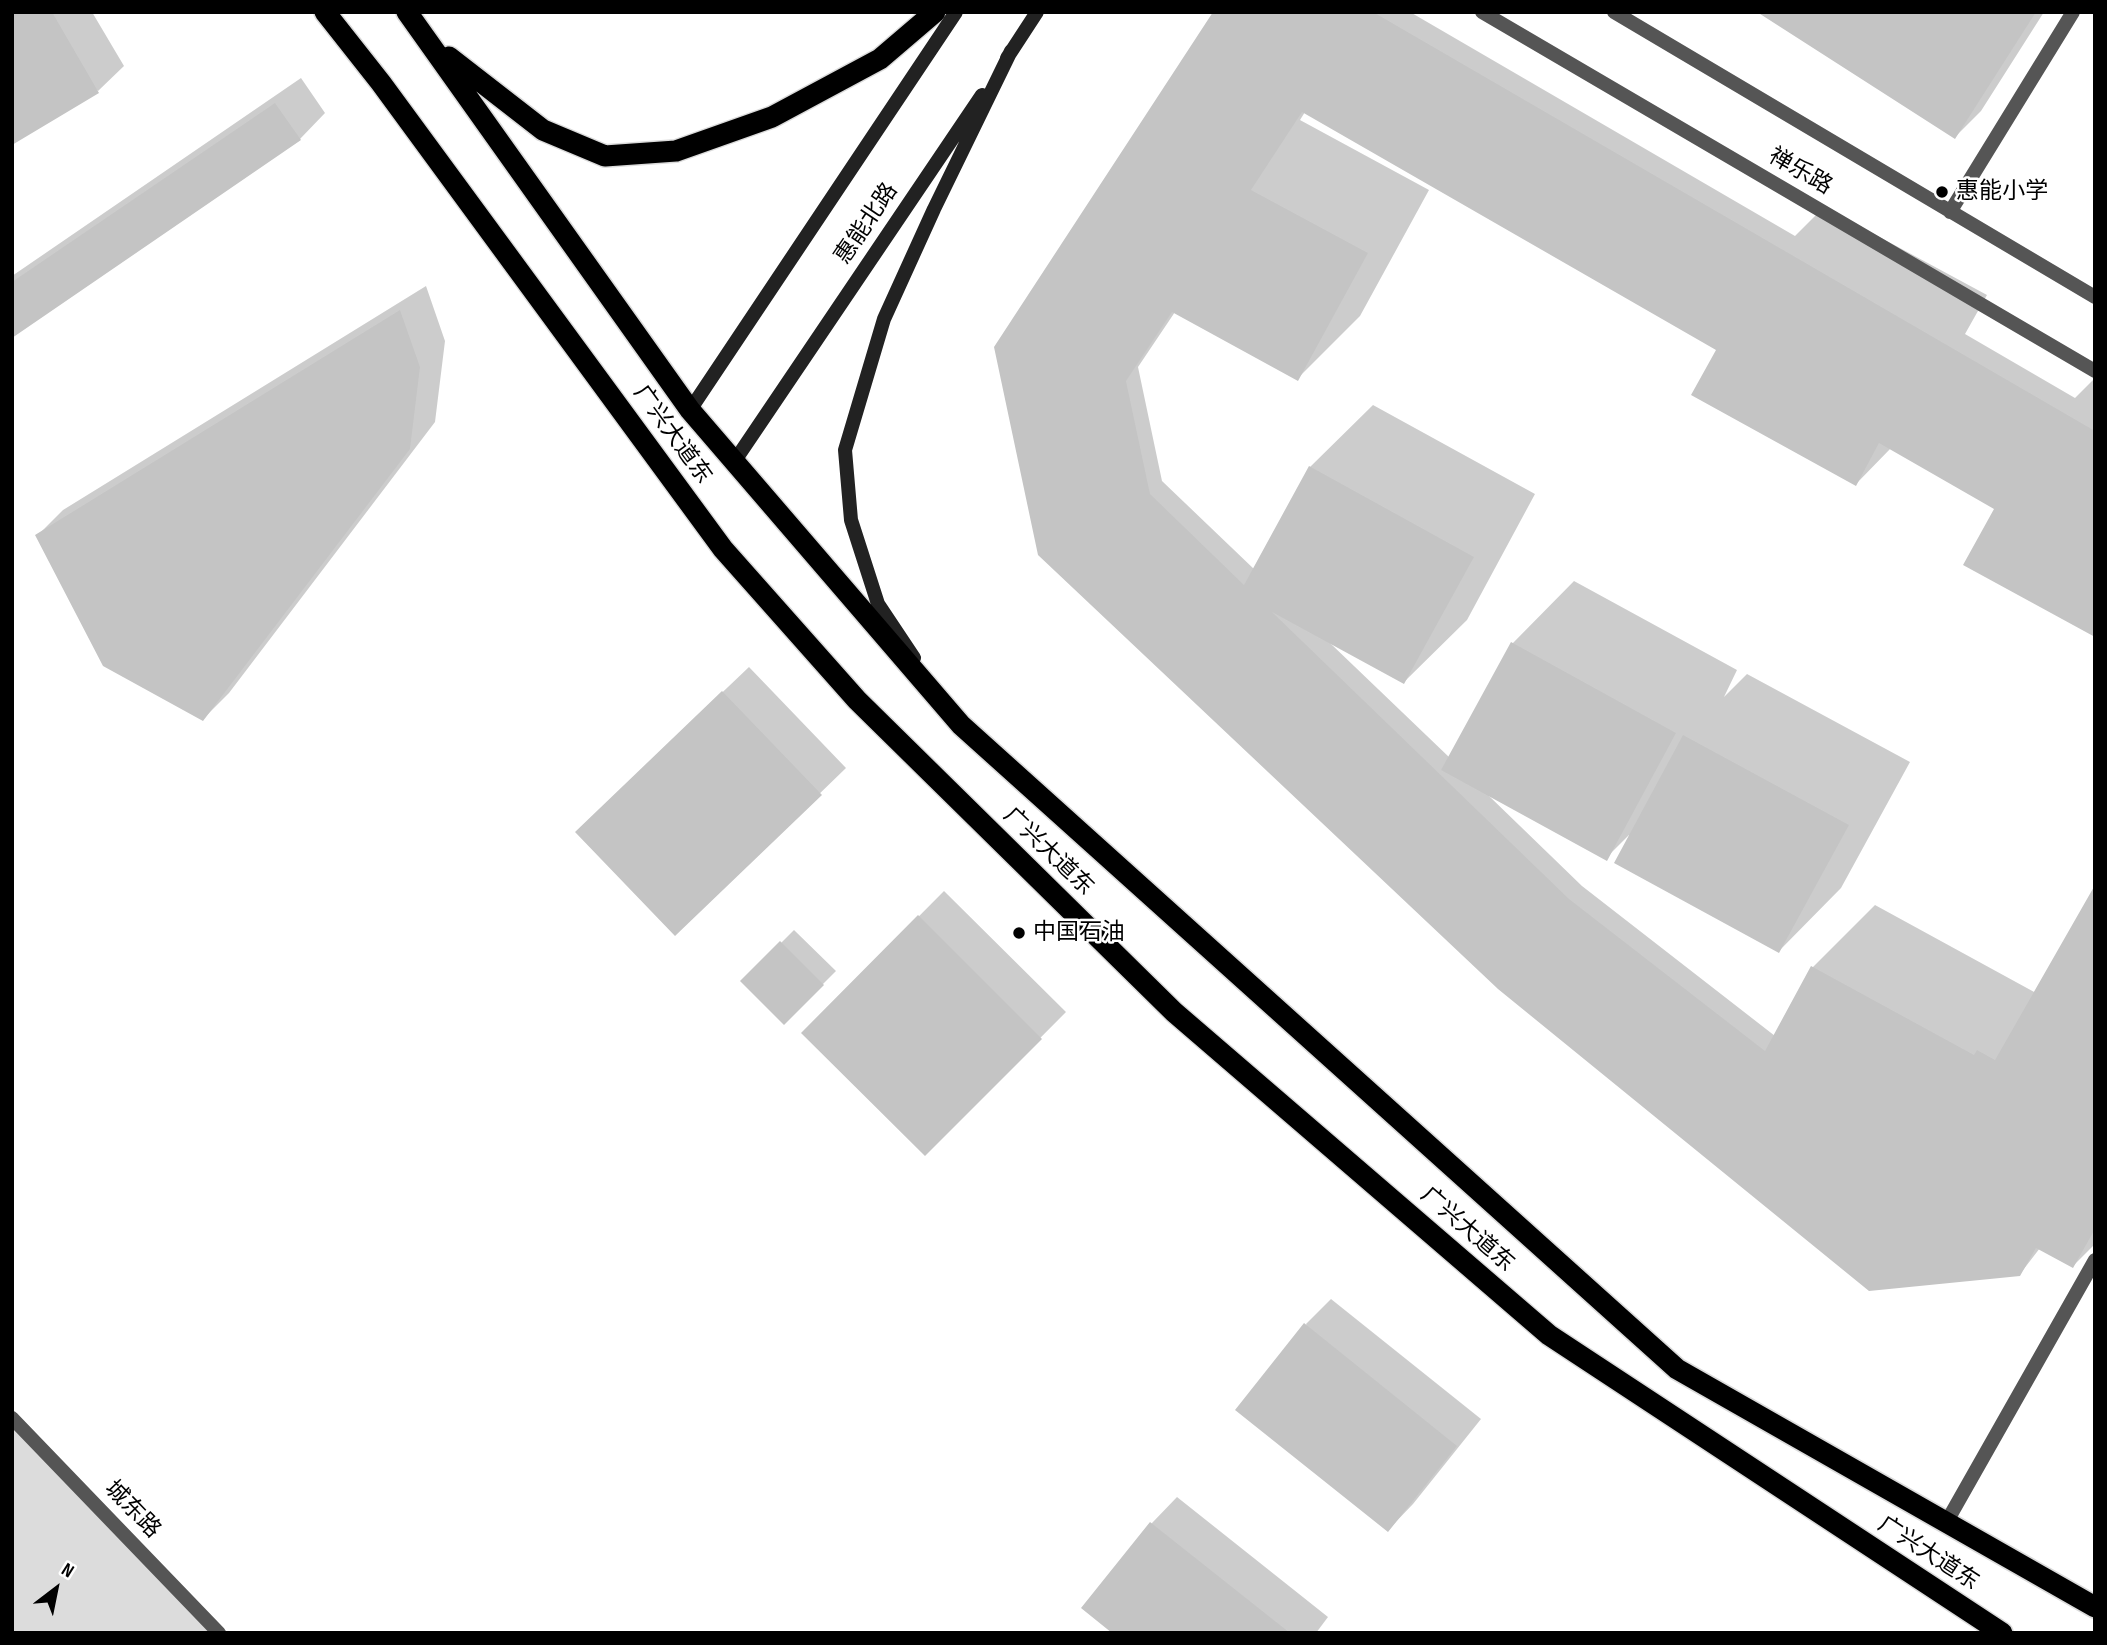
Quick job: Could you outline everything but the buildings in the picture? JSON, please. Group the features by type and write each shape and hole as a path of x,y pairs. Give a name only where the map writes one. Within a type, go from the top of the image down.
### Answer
{"highway":[{"name":"广兴大道东","path":"325,12 381,83 723,549 857,700 1174,1012 1549,1335 1657,1409 2002,1633"},
{"name":"广兴大道东","path":"407,12 432,43 690,410 961,725 1677,1369 2095,1607"},
{"path":"432,43 542,130 605,156 676,151 772,117 880,59 935,12"}],"street":[{"name":"惠能北路","path":"690,410 956,12"},
{"name":"惠能北路","path":"733,462 1037,12"},
{"name":"禅乐路","path":"1482,12 2095,371"},
{"path":"1614,12 2095,298"},
{"path":"1950,212 2073,12"},
{"path":"961,725 878,604 851,520 845,450 884,319 1011,51"},
{"path":"1946,1523 2095,1259"},
{"name":"城东路","path":"12,1418 219,1633"}],"shaded area":[{"path":"12,1418 219,1633 12,1633"}],"place":[{"name":"惠能小学","path":"1942,192"},
{"name":"中国石油","path":"1019,933"}]}
